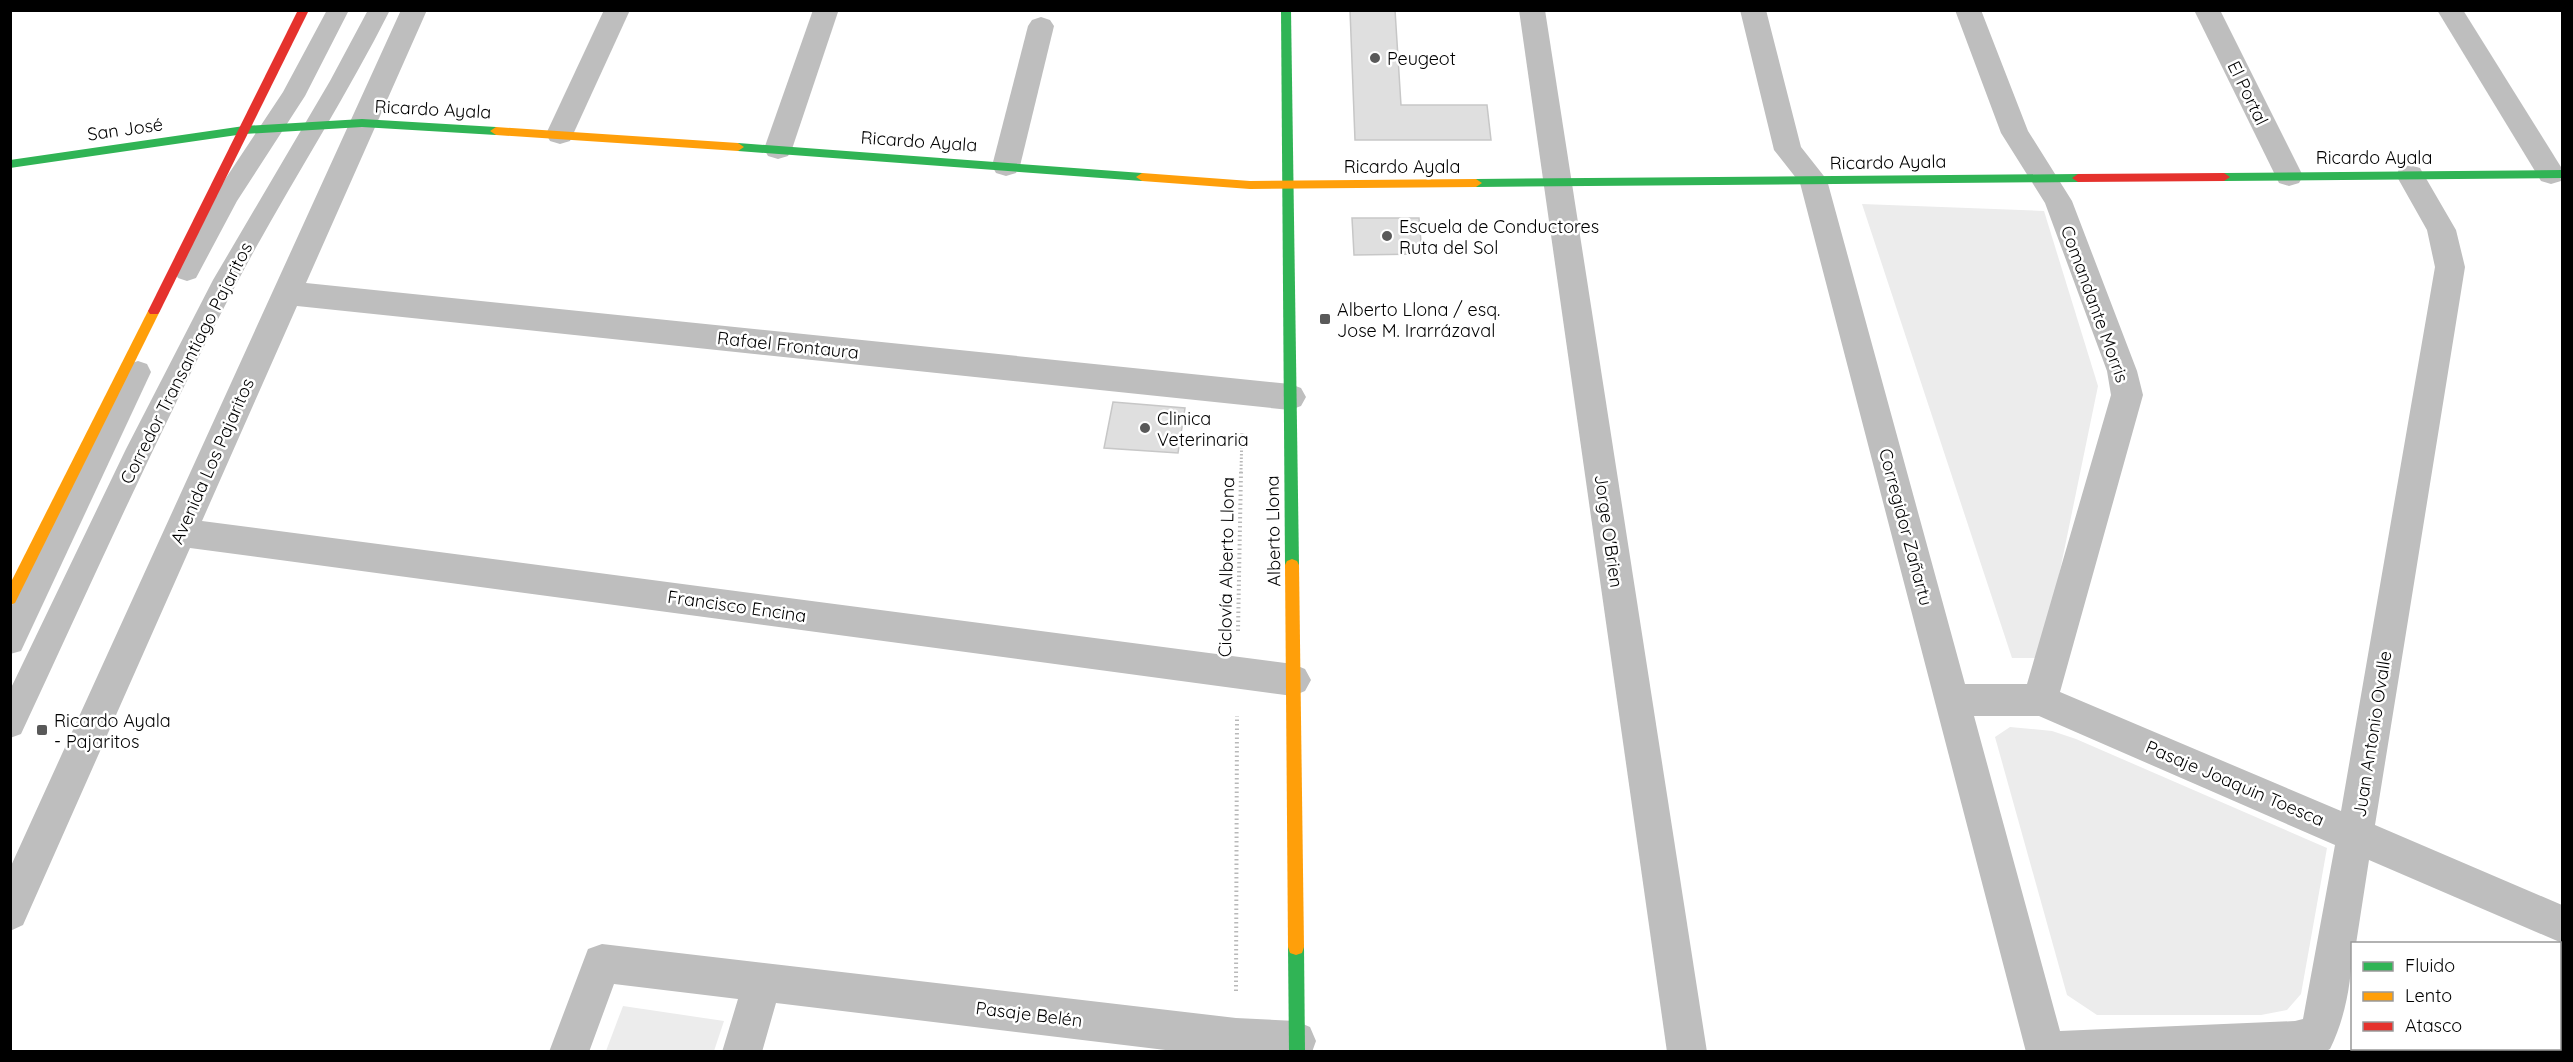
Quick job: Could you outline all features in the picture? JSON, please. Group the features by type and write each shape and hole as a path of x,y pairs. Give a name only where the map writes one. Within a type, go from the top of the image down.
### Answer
{"street":[{"path":"10,599 257,129 304,10"},
{"name":"Avenida Los Pajaritos","path":"10,912 414,10"},
{"path":"560,134 617,10"},
{"name":"Alberto Llona","path":"1286,10 1297,1046"},
{"name":"Jorge O'Brien","path":"1532,10 1687,1052"},
{"name":"Corregidor Zañartu","path":"1752,10 1788,150 1813,180 2048,1052"},
{"name":"Comandante Morris","path":"1968,10 2015,134 2058,201 2122,371 2127,395 2040,700"},
{"name":"El Portal","path":"2207,10 2289,176"},
{"path":"2450,10 2557,174"},
{"path":"778,148 825,12"},
{"path":"1006,166 1041,26"},
{"name":"Ricardo Ayala","path":"257,129 362,123 560,134 778,148 1250,185 2557,174"},
{"name":"San José","path":"10,164 257,129"},
{"name":"Juan Antonio Ovalle","path":"2048,1052 2295,1041 2316,1035 2324,1019 2450,267 2448,246 2440,224 2410,175"},
{"name":"Rafael Frontaura","path":"287,293 1290,397"},
{"name":"Francisco Encina","path":"180,532 1293,680"},
{"path":"1952,700 2040,700"},
{"name":"Pasaje Joaquin Toesca","path":"2040,700 2562,924"},
{"name":"Pasaje Belén","path":"569,1052 602,963 1297,1046"},
{"path":"742,1052 762,983"}],"lane":[{"name":"Corredor Transantiago Pajaritos","path":"10,641 177,291 227,196 257,129 293,96 338,10"},
{"name":"Corredor Transantiago Pajaritos","path":"10,724 176,377 222,287 315,125 334,98 379,10"}],"path":[{"name":"Ciclovía Alberto Llona","path":"1236,1038 1237,672 1243,393"}],"shaded area":[{"path":"1862,204 2044,211 2098,386 2042,658 2012,658"},
{"path":"2010,727 2052,731 2076,739 2327,848 2301,994 2287,1010 2261,1015 2097,1015 2067,995 1995,737"},
{"path":"623,1006 724,1021 714,1051 606,1051"}],"building":[{"name":"Peugeot","path":"1350,10 1395,10 1401,105 1487,105 1491,140 1355,140"},
{"name":"Escuela de Conductores Ruta del Sol","path":"1352,218 1419,218 1422,254 1354,255"},
{"name":"Clinica Veterinaria","path":"1113,402 1185,408 1178,453 1104,448"}],"traffic: fast":[{"path":"1286,10 1292,565"},
{"path":"10,164 244,130 362,123 496,131"},
{"path":"738,147 1142,177"},
{"path":"2224,177 2562,174"},
{"path":"1476,183 2078,178"},
{"path":"1296,947 1297,1052"}],"traffic: slow":[{"path":"496,131 738,147"},
{"path":"1142,177 1250,185 1476,183"},
{"path":"10,599 154,311"},
{"path":"1292,565 1296,947"}],"traffic: jam":[{"path":"154,311 304,10"},
{"path":"2078,178 2224,177"}],"place":[{"name":"Peugeot","path":"1375,58"},
{"name":"Escuela de Conductores Ruta del Sol","path":"1387,236"},
{"name":"Alberto Llona / esq. Jose M. Irarrázaval","path":"1325,319"},
{"name":"Clinica Veterinaria","path":"1145,428"},
{"name":"Ricardo Ayala - Pajaritos","path":"42,730"}]}
